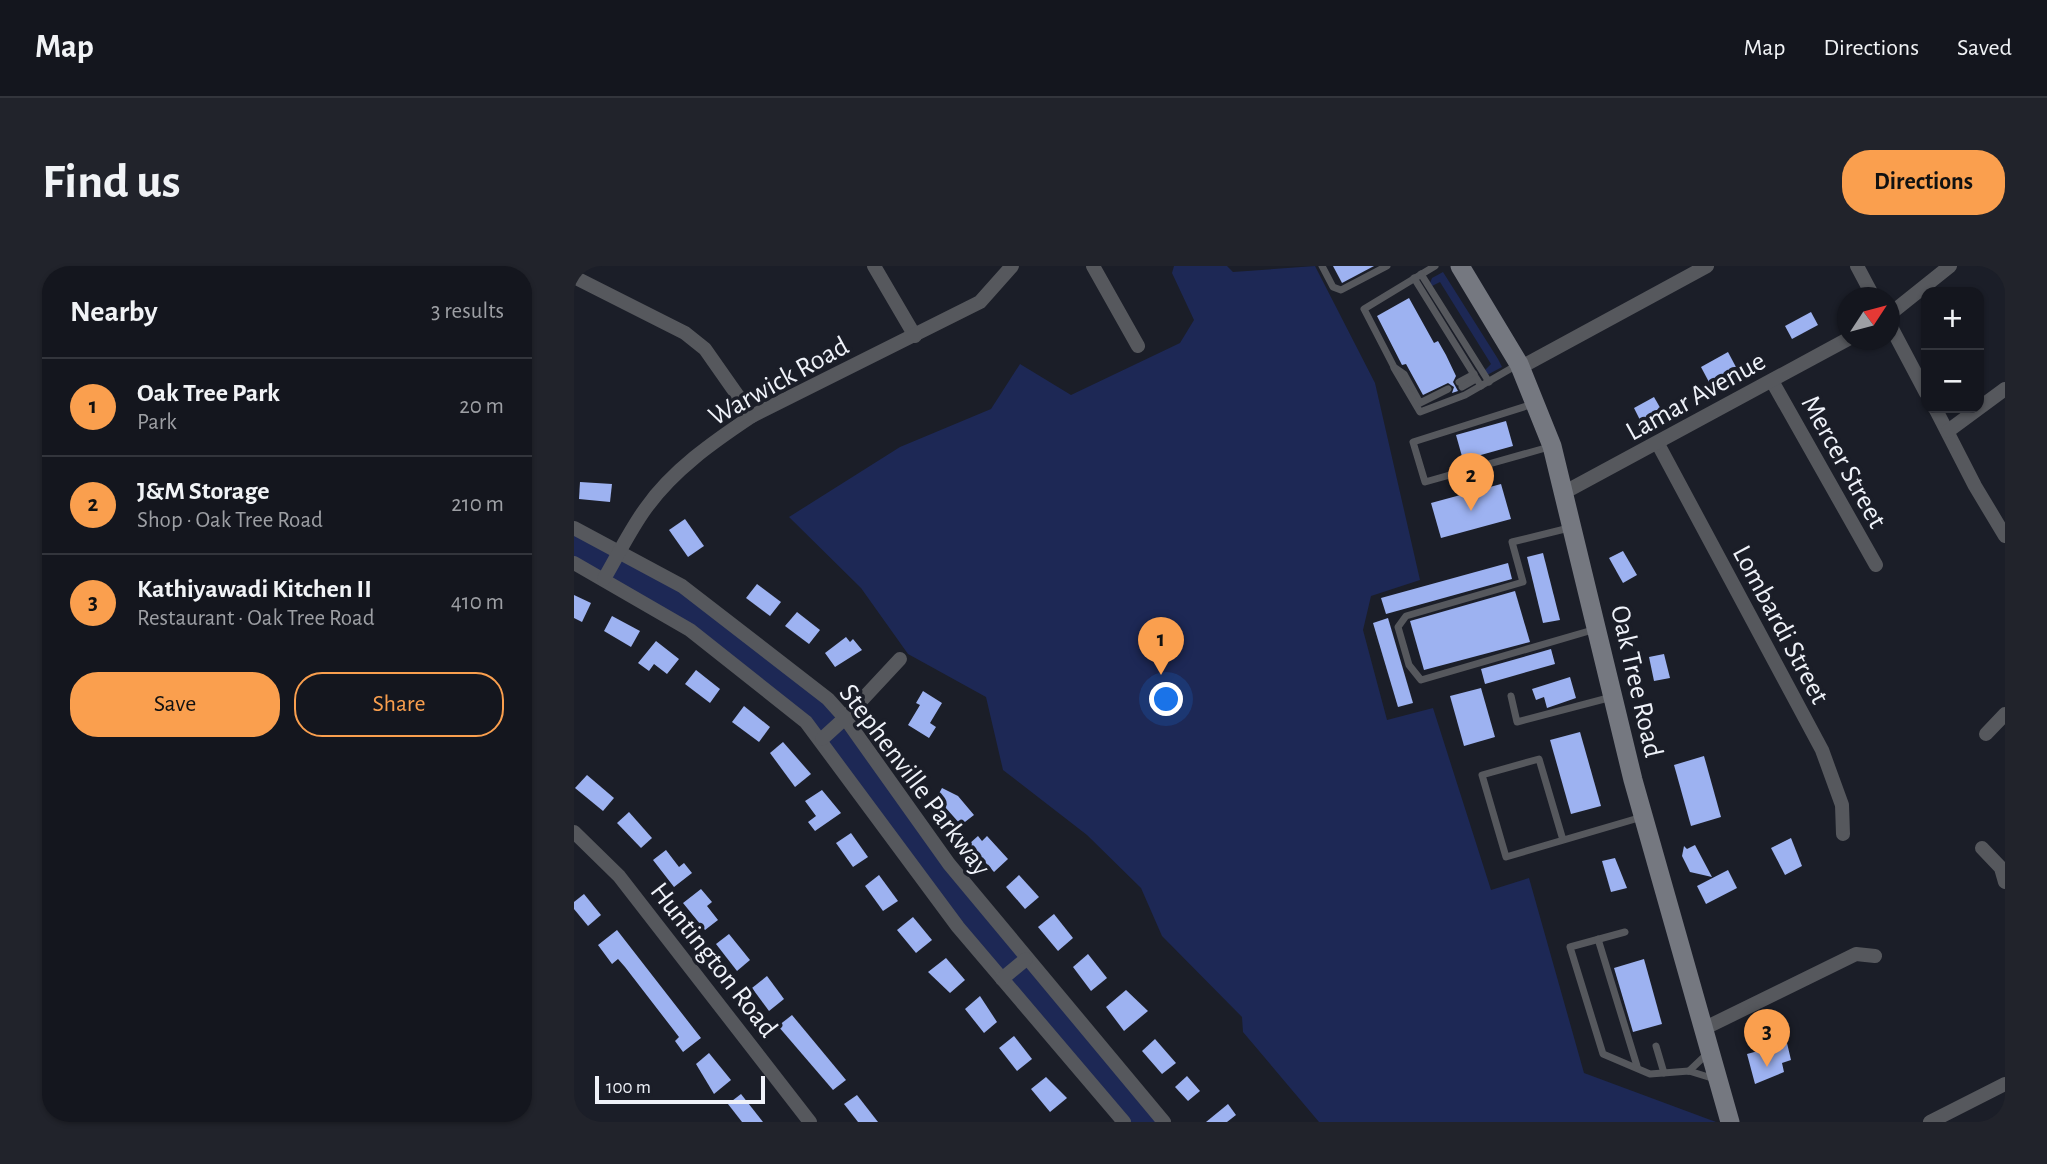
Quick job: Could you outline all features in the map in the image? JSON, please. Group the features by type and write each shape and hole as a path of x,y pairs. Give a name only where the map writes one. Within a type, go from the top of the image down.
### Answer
{"main road":[{"name":"Oak Tree Road","path":"1460,266 1520,365 1552,446 1643,816 1730,1122"}],"street":[{"path":"874,266 915,337"},
{"name":"Warwick Road","path":"604,579 645,509 677,473 752,416 915,337 980,302 1012,266"},
{"path":"1093,266 1138,346"},
{"path":"1520,365 1707,266"},
{"path":"1857,266 1868,287"},
{"path":"1900,305 1950,266"},
{"path":"574,276 695,341 705,349 752,416"},
{"name":"Lamar Avenue","path":"1565,492 1658,444 1837,344"},
{"path":"1900,346 1921,384"},
{"name":"Mercer Street","path":"1772,380 1876,565"},
{"path":"1948,431 2005,389"},
{"path":"1938,413 1975,486 2005,536"},
{"name":"Lombardi Street","path":"1658,444 1822,750 1842,805 1843,835"},
{"name":"Stephenville Parkway","path":"574,528 682,586 805,679 845,718 949,864 1164,1122"},
{"name":"Stephenville Parkway","path":"574,563 690,630 790,706 822,739 911,868 1124,1122"},
{"path":"822,739 900,659"},
{"path":"1986,734 2005,714"},
{"name":"Huntington Road","path":"574,832 619,876 810,1122"},
{"path":"1982,848 2001,868 2005,882"},
{"path":"1703,1029 1856,954 1875,956"},
{"path":"1002,979 1026,959"},
{"path":"1930,1122 2005,1084"}],"lane":[{"path":"1322,266 1333,287 1341,290 1387,266"},
{"path":"1435,266 1364,309 1420,412 1480,380"},
{"path":"1418,276 1480,380"},
{"path":"1418,276 1480,380"},
{"path":"1461,385 1520,365"},
{"path":"1394,367 1404,374 1418,400 1423,403 1450,391"},
{"path":"1537,403 1413,442 1425,482 1552,446"},
{"path":"1573,527 1511,542 1523,582 1406,616 1398,627 1409,664 1415,676 1421,680 1597,629"},
{"path":"1511,696 1517,722 1613,696"},
{"path":"1563,840 1539,759 1482,775 1506,857 1563,840 1643,816"},
{"path":"1625,932 1570,947 1603,1054 1637,1066 1650,1074 1689,1071 1707,1079 1717,1079"},
{"path":"1598,939 1637,1066"},
{"path":"1656,1046 1664,1073"},
{"path":"1689,1071 1709,1051"}],"shaded area":[{"path":"1174,266 1227,266 1233,272 1315,266 1375,383 1420,580 1371,596 1363,630 1387,720 1433,708 1491,890 1529,878 1584,1073 1716,1122 1319,1122 1243,1032 1242,1017 1162,936 1141,888 1087,835 1003,770 986,697 908,654 861,588 789,517 900,447 991,409 1020,364 1071,395 1180,343 1194,320 1172,273"},
{"path":"1443,272 1502,367 1487,375 1484,371 1491,364 1440,282 1432,286 1430,283 1432,278"},
{"path":"574,528 682,586 805,679 921,827 1164,1122 1124,1122 958,927 822,739 690,630 574,563"}],"building":[{"path":"1333,266 1374,266 1342,283"},
{"path":"1409,298 1434,343 1438,341 1446,355 1456,376 1453,382 1458,391 1452,393 1454,387 1448,383 1423,395 1406,364 1402,365 1377,316"},
{"path":"1811,312 1818,325 1792,339 1785,326"},
{"path":"1728,352 1737,369 1710,384 1701,367"},
{"path":"1654,397 1662,411 1641,422 1634,408"},
{"path":"1506,421 1513,446 1463,460 1456,435"},
{"path":"580,482 612,484 610,502 579,499"},
{"path":"1501,484 1511,519 1441,538 1431,503"},
{"path":"685,519 704,546 688,557 669,530"},
{"path":"1623,551 1637,575 1623,583 1609,558"},
{"path":"1543,553 1560,620 1543,623 1527,557"},
{"path":"1508,563 1512,579 1386,614 1381,598"},
{"path":"757,584 781,602 770,616 746,598"},
{"path":"1515,591 1530,642 1424,670 1410,621"},
{"path":"574,595 591,603 582,622 574,618"},
{"path":"797,612 820,630 809,644 785,626"},
{"path":"612,616 640,631 631,647 604,631"},
{"path":"1388,618 1413,703 1398,707 1373,623"},
{"path":"846,637 850,642 853,639 862,650 835,667 825,653"},
{"path":"656,641 679,659 667,674 654,664 649,671 638,663"},
{"path":"1551,649 1555,664 1485,684 1481,669"},
{"path":"1664,654 1670,678 1654,681 1649,657"},
{"path":"696,670 720,689 710,703 685,684"},
{"path":"1570,677 1576,698 1547,708 1544,697 1536,700 1532,689"},
{"path":"1481,688 1495,737 1464,746 1450,696"},
{"path":"923,691 942,703 930,723 936,727 929,738 908,725 920,705 916,703"},
{"path":"744,706 770,727 759,742 732,722"},
{"path":"1580,732 1601,806 1571,814 1550,740"},
{"path":"783,742 811,774 795,787 770,753"},
{"path":"1704,756 1721,817 1691,826 1674,765"},
{"path":"587,775 614,798 603,811 575,788"},
{"path":"942,788 958,796 974,815 961,825 945,807 935,801"},
{"path":"822,790 841,813 815,831 808,822 816,816 805,801"},
{"path":"629,812 652,838 641,848 617,823"},
{"path":"851,833 868,857 853,867 836,843"},
{"path":"978,836 982,841 987,836 1008,859 994,872 969,844"},
{"path":"1791,838 1802,866 1785,875 1771,848"},
{"path":"1695,845 1712,877 1690,872 1682,856 1684,846 1687,849"},
{"path":"666,850 679,867 684,863 692,873 674,887 653,860"},
{"path":"1615,858 1627,888 1611,892 1602,861"},
{"path":"1728,870 1737,888 1706,904 1697,886"},
{"path":"879,875 898,901 883,911 865,886"},
{"path":"1019,875 1039,897 1025,909 1006,887"},
{"path":"701,889 712,902 707,906 718,920 705,930 683,903"},
{"path":"584,894 601,915 588,926 574,909 574,902"},
{"path":"1054,914 1073,938 1058,951 1038,927"},
{"path":"913,917 932,940 916,953 897,930"},
{"path":"617,930 701,1038 683,1052 675,1041 679,1037 625,967 618,959 612,964 598,945"},
{"path":"729,934 750,960 737,971 716,944"},
{"path":"1088,954 1107,978 1091,991 1073,967"},
{"path":"946,958 965,980 950,993 928,972"},
{"path":"1644,959 1662,1024 1633,1032 1614,968"},
{"path":"767,976 784,999 769,1011 752,988"},
{"path":"1126,990 1148,1011 1124,1031 1106,1007"},
{"path":"980,996 997,1022 984,1033 965,1009"},
{"path":"792,1015 846,1080 833,1090 778,1026"},
{"path":"1014,1036 1032,1059 1017,1071 999,1048"},
{"path":"1155,1039 1176,1063 1162,1074 1142,1051"},
{"path":"1787,1043 1791,1060 1782,1063 1784,1072 1755,1084 1747,1054"},
{"path":"709,1053 731,1080 714,1094 696,1064"},
{"path":"1187,1076 1200,1091 1188,1101 1175,1087"},
{"path":"1046,1077 1067,1098 1050,1112 1031,1089"},
{"path":"741,1094 763,1122 742,1122 728,1104"},
{"path":"857,1095 878,1122 858,1122 844,1104"},
{"path":"1228,1104 1236,1115 1227,1122 1206,1122"}],"place":[{"name":"J&M Storage","path":"1471,511"},
{"name":"Oak Tree Park","path":"1161,675"},
{"name":"Kathiyawadi Kitchen II","path":"1767,1067"}]}
